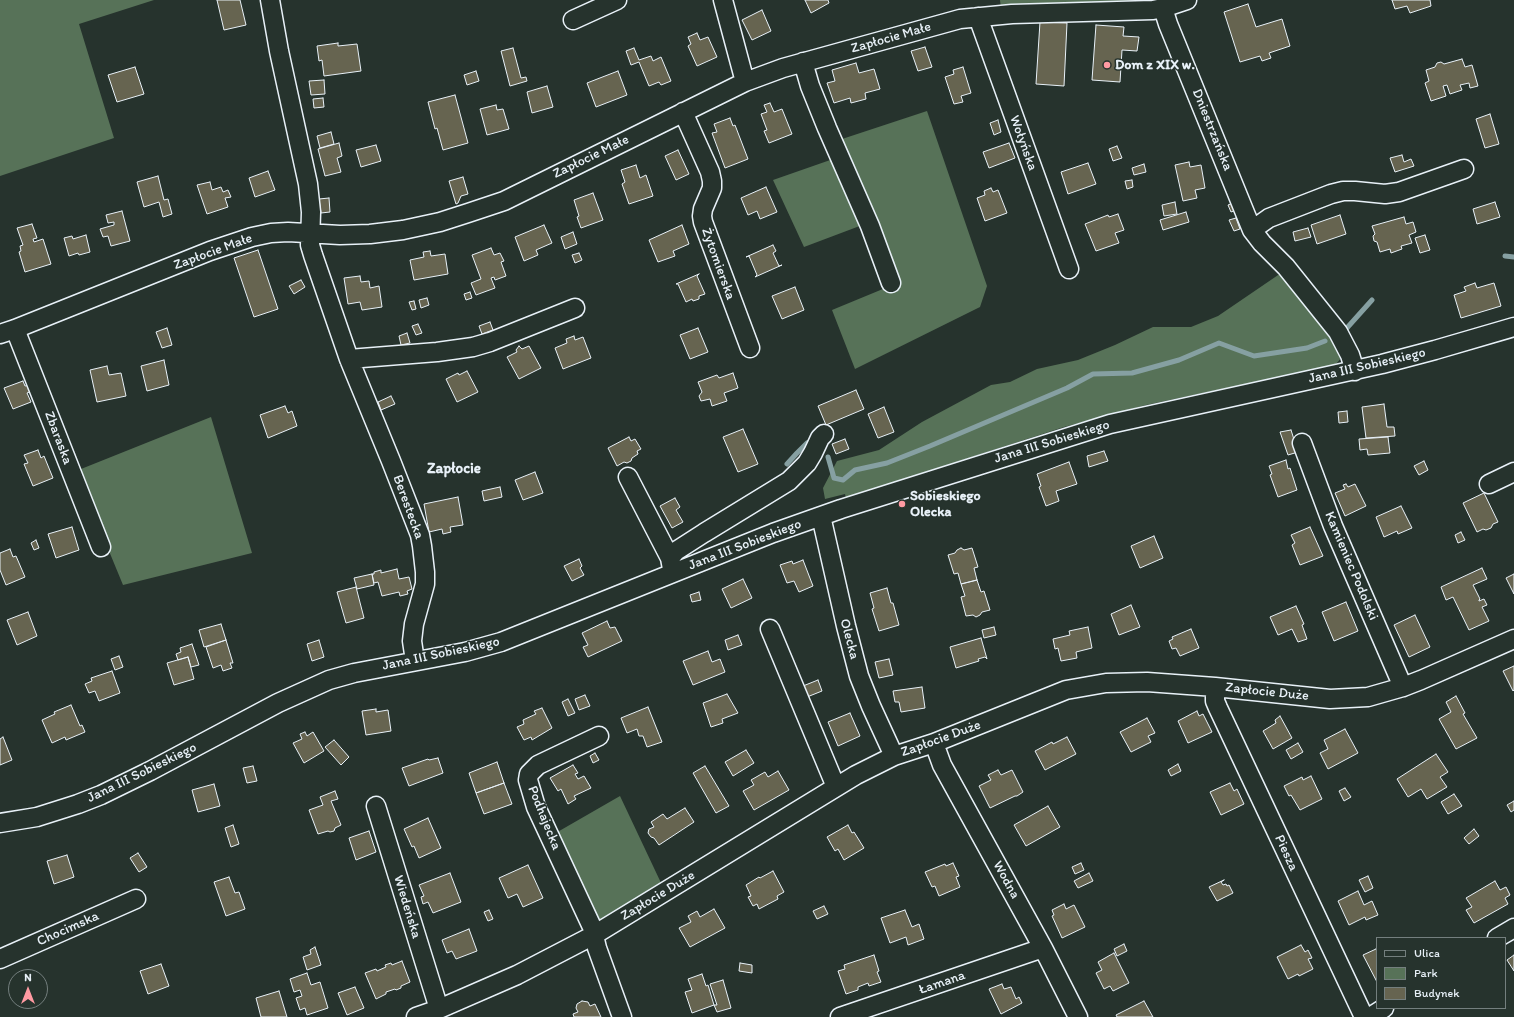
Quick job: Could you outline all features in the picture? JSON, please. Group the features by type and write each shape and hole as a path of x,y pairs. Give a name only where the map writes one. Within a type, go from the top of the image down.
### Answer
{"street":[{"name":"Berestecka","path":"270,0 279,51 308,184 311,212 310,245 349,359 420,535 425,572 424,584 414,624 412,641 415,661"},
{"path":"573,20 617,0"},
{"path":"723,0 745,82"},
{"name":"Zapłocie Małe","path":"8,332 234,242 271,233 340,236 403,230 440,222 504,201 745,82 803,62 960,19 1012,14 1153,10 1187,0"},
{"name":"Dniestrzańska","path":"1163,8 1168,24 1252,230 1286,267 1338,332 1350,354 1355,370"},
{"name":"Wołyńska","path":"978,17 1069,269"},
{"path":"803,62 810,86 826,128 870,226 891,283"},
{"name":"Żytomierska","path":"683,112 710,172 712,181 712,188 703,210 703,222 750,348"},
{"path":"1252,230 1269,218 1331,194 1355,190 1385,194 1399,192 1464,169"},
{"path":"349,359 437,352 473,347 490,342 575,308"},
{"name":"Jana III Sobieskiego","path":"0,823 37,817 101,795 150,771 278,703 330,680 354,672 465,652 501,642 671,566 774,533 821,516 1110,424 1355,370 1435,350 1514,327"},
{"name":"Zbaraska","path":"8,332 101,547"},
{"path":"671,566 676,551 789,481 807,463 820,438 824,434"},
{"name":"Kamieniec Podolski","path":"1302,443 1333,526 1402,687"},
{"path":"1489,484 1514,472"},
{"path":"628,477 671,566"},
{"name":"Olecka","path":"821,516 844,619 859,676 894,756"},
{"path":"770,629 836,787"},
{"name":"Zapłocie Duże","path":"416,1017 438,1009 517,974 594,935 876,764 894,756 934,743 1066,690 1106,683 1147,682 1215,687 1330,699 1368,697 1402,687 1514,639"},
{"name":"Piesza","path":"1215,687 1215,701 1218,708 1364,1017"},
{"name":"Podhajecka","path":"594,935 592,927 536,807 528,780 529,774 538,765 599,736"},
{"name":"Wodna","path":"934,743 942,764 1043,948 1078,1017"},
{"name":"Wiedeńska","path":"376,806 438,1009"},
{"name":"Chocimska","path":"0,959 136,899"},
{"path":"1499,937 1514,928"},
{"path":"594,935 597,948 622,1017"},
{"name":"Łamana","path":"840,1017 1043,948"},
{"path":"1370,1017 1382,1009"}],"green space":[{"path":"0,0 154,0 79,24 114,138 0,176"},
{"path":"1000,0 1152,0 1152,1 1001,9"},
{"path":"927,111 987,286 980,307 855,369 832,310 895,284 836,141"},
{"path":"836,158 865,224 804,247 773,180"},
{"path":"1284,271 1341,352 1341,358 1337,363 1331,366 1146,405 1064,427 846,498 845,494 825,499 823,488 837,461 879,450 922,422 991,385 1010,382 1037,369 1078,360 1153,327 1191,327 1218,316"},
{"path":"211,417 252,553 123,585 76,471"},
{"path":"620,796 662,885 601,922 597,922 554,834"}],"building":[{"path":"217,0 240,0 246,25 224,30"},
{"path":"805,0 828,0 829,3 811,13"},
{"path":"1392,0 1430,0 1431,6 1410,13 1407,6 1395,9"},
{"path":"1248,4 1256,27 1282,19 1290,46 1269,53 1271,58 1262,61 1260,56 1240,62 1224,12"},
{"path":"762,10 771,31 752,40 742,20"},
{"path":"1040,22 1067,23 1064,86 1036,84"},
{"name":"Dom z XIX w.","path":"1096,25 1124,27 1123,36 1139,37 1137,51 1122,50 1120,82 1092,80"},
{"path":"697,33 700,40 708,37 717,57 697,66 688,46 691,44 688,37"},
{"path":"338,43 338,46 357,44 361,71 324,76 322,60 319,61 317,46"},
{"path":"925,47 932,67 918,71 911,51"},
{"path":"513,48 521,78 526,77 527,81 510,86 501,51"},
{"path":"634,48 639,60 651,56 653,61 661,57 671,81 661,85 659,82 649,86 639,62 631,65 626,51"},
{"path":"1462,59 1465,67 1472,65 1478,86 1470,88 1469,83 1460,85 1462,90 1450,94 1447,85 1443,86 1446,96 1431,101 1425,83 1429,81 1426,70 1435,67 1437,63 1441,62 1444,64"},
{"path":"856,63 859,73 874,69 880,89 865,93 866,99 851,103 850,98 834,103 827,83 835,81 832,70"},
{"path":"135,67 144,94 117,102 108,75"},
{"path":"963,67 971,93 961,96 963,102 954,104 945,77 954,74 953,70"},
{"path":"476,71 479,81 467,85 464,75"},
{"path":"618,71 627,95 596,107 587,83"},
{"path":"324,80 325,94 311,95 309,81"},
{"path":"547,86 553,107 532,113 527,92"},
{"path":"455,95 468,143 443,150 437,128 435,129 428,102"},
{"path":"323,98 324,107 314,108 313,99"},
{"path":"770,103 774,112 782,109 792,134 769,143 764,131 767,130 761,114 767,112 764,105"},
{"path":"496,105 497,110 503,109 509,129 487,135 480,109"},
{"path":"1490,114 1499,144 1485,148 1476,119"},
{"path":"730,118 733,126 735,125 748,159 725,168 712,133 717,132 714,124"},
{"path":"998,120 1001,132 994,135 990,123"},
{"path":"331,132 334,144 320,148 317,136"},
{"path":"339,143 342,156 337,158 341,172 325,176 318,149"},
{"path":"1009,143 1015,158 989,168 983,152"},
{"path":"376,145 381,161 361,167 356,150"},
{"path":"1117,146 1122,158 1113,161 1109,149"},
{"path":"678,150 689,174 676,180 665,156"},
{"path":"1402,155 1404,162 1411,159 1414,166 1395,172 1390,158"},
{"path":"1189,162 1190,167 1201,165 1205,188 1195,190 1197,198 1183,201 1175,165"},
{"path":"1088,163 1096,184 1068,194 1061,172"},
{"path":"1144,164 1146,172 1134,175 1132,168"},
{"path":"636,165 640,178 646,175 653,196 629,204 622,184 625,182 621,170"},
{"path":"268,171 275,190 255,197 249,178"},
{"path":"158,176 164,200 168,199 172,214 163,217 159,202 144,207 137,182"},
{"path":"463,177 468,194 461,196 456,204 449,181"},
{"path":"1132,180 1133,187 1127,189 1125,181"},
{"path":"210,182 212,190 221,187 223,192 228,190 231,197 225,198 228,207 207,214 197,185"},
{"path":"766,187 777,212 760,219 757,211 748,215 741,198"},
{"path":"991,188 993,192 998,190 1007,213 985,221 977,198 985,195 984,191"},
{"path":"593,193 603,220 581,228 577,217 579,216 574,200"},
{"path":"329,198 330,212 321,213 319,199"},
{"path":"1175,202 1177,214 1164,216 1162,205"},
{"path":"1495,202 1500,217 1477,224 1473,209"},
{"path":"1233,203 1236,210 1231,212 1228,205"},
{"path":"122,211 130,241 111,246 108,236 103,237 100,229 114,225 114,222 108,223 106,215"},
{"path":"1186,212 1189,222 1163,230 1160,220"},
{"path":"1118,214 1124,230 1115,233 1119,243 1096,251 1085,224 1108,215 1109,217"},
{"path":"1340,215 1346,234 1317,244 1311,225"},
{"path":"1404,217 1406,224 1413,222 1416,232 1409,235 1412,243 1401,246 1402,249 1391,253 1390,249 1380,252 1377,242 1374,241 1373,236 1375,234 1372,226"},
{"path":"1236,218 1240,229 1234,231 1229,220"},
{"path":"32,224 37,238 33,239 34,242 43,239 51,264 25,272 19,252 21,251 20,246 23,245 17,228"},
{"path":"544,225 552,243 536,250 538,255 524,261 515,237"},
{"path":"682,225 689,244 673,251 675,256 658,262 649,240"},
{"path":"1308,228 1311,237 1295,241 1293,232"},
{"path":"573,232 577,244 565,249 561,237"},
{"path":"86,235 90,252 79,255 78,253 69,256 64,238 72,236 73,239"},
{"path":"1425,235 1430,250 1420,253 1415,238"},
{"path":"773,245 776,251 773,253 779,266 782,265 755,277 757,275 749,256 746,257"},
{"path":"491,248 494,255 500,253 504,261 501,262 506,276 495,280 494,277 491,278 495,288 476,295 471,283 481,279 472,255"},
{"path":"258,250 278,309 254,317 234,258"},
{"path":"430,251 431,256 445,254 448,274 414,280 410,260 424,257 423,252"},
{"path":"579,253 582,260 575,263 572,255"},
{"path":"699,274 697,276 705,294 699,296 699,299 693,301 692,299 686,302 678,284 676,284"},
{"path":"360,276 361,282 369,281 370,288 379,286 382,307 362,310 360,302 348,304 344,278"},
{"path":"301,280 305,287 294,294 289,286"},
{"path":"1475,283 1477,288 1494,283 1501,306 1461,318 1454,295 1466,291 1464,287"},
{"path":"795,287 804,310 782,319 772,296"},
{"path":"470,292 472,298 466,300 464,294"},
{"path":"427,298 429,305 421,308 419,300"},
{"path":"414,301 416,309 412,310 409,302"},
{"path":"490,322 493,330 482,334 479,326"},
{"path":"418,324 422,333 416,335 412,326"},
{"path":"167,328 172,345 162,348 156,332"},
{"path":"698,328 708,352 690,359 680,335"},
{"path":"407,333 410,343 401,345 399,336"},
{"path":"574,336 575,340 583,337 591,358 563,369 555,348 567,343 566,339"},
{"path":"519,346 522,349 529,346 541,368 519,379 507,357 517,352 516,350"},
{"path":"164,360 169,385 147,391 141,366"},
{"path":"107,366 109,375 121,373 126,396 97,402 90,370"},
{"path":"467,371 478,392 457,402 446,379 458,373 459,375"},
{"path":"733,373 738,388 724,393 727,401 712,406 710,399 701,401 699,396 702,392 698,382 717,375 719,378"},
{"path":"23,381 25,386 30,385 32,391 27,393 31,402 13,409 4,388"},
{"path":"856,390 864,409 826,425 818,406"},
{"path":"391,396 395,404 381,410 378,402"},
{"path":"1384,404 1387,427 1394,427 1395,436 1366,438 1362,407"},
{"path":"285,406 288,413 292,411 297,426 268,438 260,415"},
{"path":"884,407 894,432 878,438 868,414"},
{"path":"1347,411 1348,422 1339,423 1338,412"},
{"path":"743,429 758,464 738,472 723,437"},
{"path":"1291,430 1298,452 1288,455 1280,432"},
{"path":"629,437 631,441 635,439 641,449 637,451 638,454 632,458 631,461 627,463 624,462 617,466 608,448"},
{"path":"1388,437 1390,453 1368,455 1367,449 1360,450 1359,439"},
{"path":"845,439 849,449 836,454 832,444"},
{"path":"38,450 41,458 44,456 53,478 33,486 24,464 28,463 24,455"},
{"path":"1104,451 1108,461 1089,467 1087,456"},
{"path":"1286,460 1288,469 1290,468 1297,490 1278,497 1270,475 1272,474 1269,466"},
{"path":"1424,461 1428,470 1419,475 1414,466"},
{"path":"1069,462 1077,484 1056,491 1059,501 1046,506 1039,487 1041,486 1037,474"},
{"path":"535,472 543,493 523,500 515,480"},
{"path":"1346,484 1348,487 1355,484 1366,506 1345,516 1335,493 1345,489 1343,485"},
{"path":"500,487 502,497 484,501 482,491"},
{"path":"1484,493 1498,522 1493,524 1491,528 1486,530 1483,529 1477,532 1463,503"},
{"path":"458,497 463,525 450,527 451,532 443,534 442,529 429,532 424,504"},
{"path":"675,498 680,507 676,510 683,522 672,528 660,506"},
{"path":"1401,506 1412,528 1398,534 1397,531 1384,537 1376,517"},
{"path":"72,527 79,550 56,558 48,534"},
{"path":"1310,527 1323,556 1300,565 1292,545 1295,543 1291,535"},
{"path":"1461,532 1465,540 1458,543 1455,535"},
{"path":"1154,536 1163,558 1140,568 1131,546"},
{"path":"36,540 39,548 34,550 31,543"},
{"path":"961,548 964,550 972,548 978,567 974,568 977,580 961,584 958,573 954,574 948,555 955,553"},
{"path":"10,549 13,557 16,556 25,577 6,585 0,570 0,553"},
{"path":"579,559 582,566 580,568 584,575 572,581 564,566"},
{"path":"803,560 813,586 799,592 794,581 787,583 780,565 792,561 793,564"},
{"path":"1482,568 1487,579 1473,585 1480,599 1479,601 1484,599 1487,605 1482,607 1489,621 1469,630 1453,597 1446,600 1441,587"},
{"path":"397,569 399,579 409,577 412,589 407,591 408,594 400,596 399,592 382,596 378,582 374,583 372,574 381,570 381,573"},
{"path":"372,574 374,585 357,589 354,578"},
{"path":"1514,574 1514,594 1506,578"},
{"path":"743,579 752,598 731,608 722,589"},
{"path":"977,580 981,592 984,591 990,610 982,612 976,617 973,615 966,616 961,597 965,596 961,584"},
{"path":"356,587 364,618 346,623 337,592"},
{"path":"887,588 899,625 879,631 872,609 874,608 870,593"},
{"path":"699,592 701,600 692,602 690,595"},
{"path":"1346,602 1358,631 1334,641 1322,612"},
{"path":"1131,605 1140,627 1119,635 1111,614"},
{"path":"1296,606 1304,624 1302,625 1307,639 1298,642 1292,629 1278,635 1270,617"},
{"path":"28,612 37,636 17,645 7,620"},
{"path":"1415,615 1430,647 1409,657 1394,625"},
{"path":"607,621 610,628 615,627 622,641 588,657 583,647 588,645 582,633"},
{"path":"221,624 226,640 204,647 199,630"},
{"path":"994,627 996,635 984,638 982,630"},
{"path":"1088,627 1092,648 1076,652 1077,658 1061,661 1058,648 1055,649 1053,639 1070,635 1069,631"},
{"path":"1191,629 1199,648 1180,656 1176,648 1172,649 1169,641 1173,639 1172,637"},
{"path":"738,635 742,645 728,650 725,640"},
{"path":"981,638 987,659 985,657 978,659 979,661 956,668 950,647"},
{"path":"226,640 233,663 230,663 232,668 223,671 221,665 213,668 206,647"},
{"path":"319,640 324,657 312,661 307,644"},
{"path":"192,644 199,665 191,667 188,657 178,660 176,654 181,652 180,648"},
{"path":"708,651 712,662 720,659 725,672 693,685 683,661"},
{"path":"119,656 123,667 115,670 111,659"},
{"path":"188,657 194,679 174,685 167,663"},
{"path":"889,659 893,675 879,678 875,662"},
{"path":"1514,666 1514,690 1513,691 1503,671"},
{"path":"112,671 120,693 99,701 95,691 89,693 85,684 92,681 91,678"},
{"path":"818,680 822,691 807,697 803,686"},
{"path":"922,687 925,708 901,712 899,702 895,702 893,691"},
{"path":"727,694 738,713 722,719 723,723 711,727 703,703"},
{"path":"585,695 590,706 579,710 575,699"},
{"path":"1456,696 1465,713 1463,714 1477,738 1456,749 1439,719 1451,712 1446,702"},
{"path":"568,699 575,713 568,716 562,702"},
{"path":"71,705 80,726 82,725 85,732 66,740 65,737 52,743 42,720 55,714 54,712"},
{"path":"648,707 662,742 647,747 643,736 639,736 637,729 627,733 621,718"},
{"path":"542,708 552,728 532,740 531,737 524,740 517,727 524,724 523,720 536,714 534,711"},
{"path":"376,709 376,712 388,710 391,731 366,735 362,711"},
{"path":"1197,711 1199,716 1203,714 1212,732 1188,743 1178,721"},
{"path":"850,713 860,736 838,746 828,722"},
{"path":"1280,716 1292,738 1273,749 1263,731 1276,723 1275,720"},
{"path":"1147,718 1155,733 1148,736 1151,742 1131,752 1120,732"},
{"path":"1345,729 1358,753 1328,769 1320,753 1328,749 1324,740"},
{"path":"305,732 307,736 313,732 324,751 304,763 293,743 302,739 300,734"},
{"path":"3,737 12,760 0,765 0,739"},
{"path":"1067,737 1076,754 1045,770 1035,751 1052,742 1053,744"},
{"path":"334,740 349,757 341,765 325,747"},
{"path":"1298,743 1303,752 1291,759 1286,750"},
{"path":"746,750 754,763 733,776 725,762"},
{"path":"595,753 599,760 593,763 590,756"},
{"path":"1436,754 1448,772 1440,777 1447,787 1427,799 1421,789 1408,797 1397,779"},
{"path":"438,758 443,773 409,786 402,768 428,759"},
{"path":"497,762 504,783 476,793 469,773"},
{"path":"1178,764 1181,771 1171,776 1168,770"},
{"path":"573,765 578,773 575,774 578,779 584,776 591,788 574,796 576,799 568,804 561,789 558,791 550,778"},
{"path":"253,766 257,781 247,783 243,768"},
{"path":"705,766 729,806 716,813 693,773"},
{"path":"998,770 1001,775 1012,770 1023,792 990,808 979,786 991,780 988,775"},
{"path":"778,771 789,790 754,810 743,791 754,785 751,780 765,772 768,777"},
{"path":"1311,776 1322,799 1300,810 1291,795 1289,796 1284,786 1302,777 1303,780"},
{"path":"504,783 512,804 484,814 476,793"},
{"path":"1230,783 1234,791 1237,789 1244,804 1221,815 1210,792"},
{"path":"214,784 220,806 198,812 192,790"},
{"path":"1345,788 1351,797 1344,801 1339,791"},
{"path":"335,791 338,799 331,801 341,825 335,828 334,831 318,834 309,810 323,805 320,797"},
{"path":"1454,794 1462,806 1448,814 1441,802"},
{"path":"1514,801 1514,810 1511,812 1507,805"},
{"path":"1048,806 1060,827 1026,846 1014,825"},
{"path":"685,808 694,822 659,845 648,833 649,829 654,827 651,822 663,814 667,819"},
{"path":"428,818 441,848 419,858 404,829"},
{"path":"233,825 239,844 231,847 225,828"},
{"path":"848,825 852,833 854,832 864,848 844,860 838,849 835,851 827,837"},
{"path":"1474,829 1479,836 1469,844 1464,838"},
{"path":"369,831 376,852 356,860 349,838"},
{"path":"138,853 147,867 139,872 130,858"},
{"path":"67,855 74,877 54,884 47,861"},
{"path":"953,863 959,876 956,877 960,887 939,896 935,886 932,887 925,872 945,864 946,866"},
{"path":"1081,863 1084,870 1075,874 1072,867"},
{"path":"528,865 543,898 523,907 517,894 508,898 499,878"},
{"path":"773,871 784,892 777,896 778,899 759,909 757,904 753,906 748,897 751,896 746,885"},
{"path":"450,873 461,902 433,913 428,902 423,904 421,897 424,896 419,885"},
{"path":"1089,873 1093,881 1078,888 1074,881"},
{"path":"1368,876 1373,888 1365,892 1359,880"},
{"path":"229,877 235,893 239,892 245,909 226,916 214,882"},
{"path":"1224,880 1221,882 1223,885 1229,885 1233,893 1217,901 1209,887"},
{"path":"1495,881 1500,890 1506,887 1510,895 1505,898 1508,904 1474,923 1466,910 1472,907 1466,898"},
{"path":"1358,891 1364,905 1372,901 1378,915 1366,920 1365,917 1349,925 1338,901"},
{"path":"1064,904 1066,909 1074,905 1085,927 1062,938 1052,916 1054,915 1052,910"},
{"path":"824,906 828,914 817,919 813,911"},
{"path":"714,909 725,928 690,947 679,928 691,922 688,916 697,911 700,917"},
{"path":"489,910 493,919 488,921 484,912"},
{"path":"905,910 912,927 919,924 924,939 908,945 906,937 890,943 881,918"},
{"path":"469,929 477,951 456,959 452,951 447,953 442,940"},
{"path":"1124,944 1127,951 1117,956 1114,949"},
{"path":"1301,945 1305,952 1308,950 1312,958 1308,959 1313,969 1299,976 1298,974 1288,979 1277,957"},
{"path":"315,947 321,965 307,970 303,957 311,954 310,950"},
{"path":"1376,949 1376,980 1363,955"},
{"path":"1114,953 1129,983 1113,991 1110,986 1104,989 1096,973 1102,970 1098,962"},
{"path":"874,955 879,971 877,972 881,982 869,986 868,983 858,987 858,990 846,994 838,971 845,969 844,965"},
{"path":"1514,955 1514,971 1507,960"},
{"path":"402,961 410,982 401,986 401,988 386,992 386,994 376,999 365,973 376,969 377,971 386,967 385,965 391,963 392,965"},
{"path":"740,963 752,965 752,973 739,971"},
{"path":"161,964 169,986 148,994 140,971"},
{"path":"307,973 311,985 320,982 328,1008 307,1015 305,1008 300,1010 296,998 302,996 300,990 294,992 290,979"},
{"path":"702,974 706,986 708,985 714,1005 692,1013 685,992 692,990 688,979"},
{"path":"723,980 731,1008 717,1012 714,1005 717,1005 710,984"},
{"path":"1002,984 1004,989 1011,987 1016,999 1019,997 1022,1003 1001,1014 989,989"},
{"path":"355,987 364,1008 347,1015 338,993"},
{"path":"279,991 287,1017 261,1017 256,998"},
{"path":"582,1001 588,1002 590,1006 595,1004 601,1017 574,1017 573,1014 578,1012 576,1008 577,1004"},
{"path":"1144,1001 1153,1017 1117,1017 1116,1015"}],"waterway":[{"path":"1505,256 1514,257"},
{"path":"1346,329 1372,300"},
{"path":"828,457 834,478 843,480 855,470 887,463 930,446 1067,388 1093,374 1132,373 1179,360 1219,343 1254,356 1307,348 1325,341"},
{"path":"787,464 807,443"}],"place":[{"name":"Dom z XIX w.","path":"1107,65"},
{"name":"Sobieskiego Olecka","path":"902,504"}],"district":[{"name":"Zapłocie","path":"454,469"}]}
